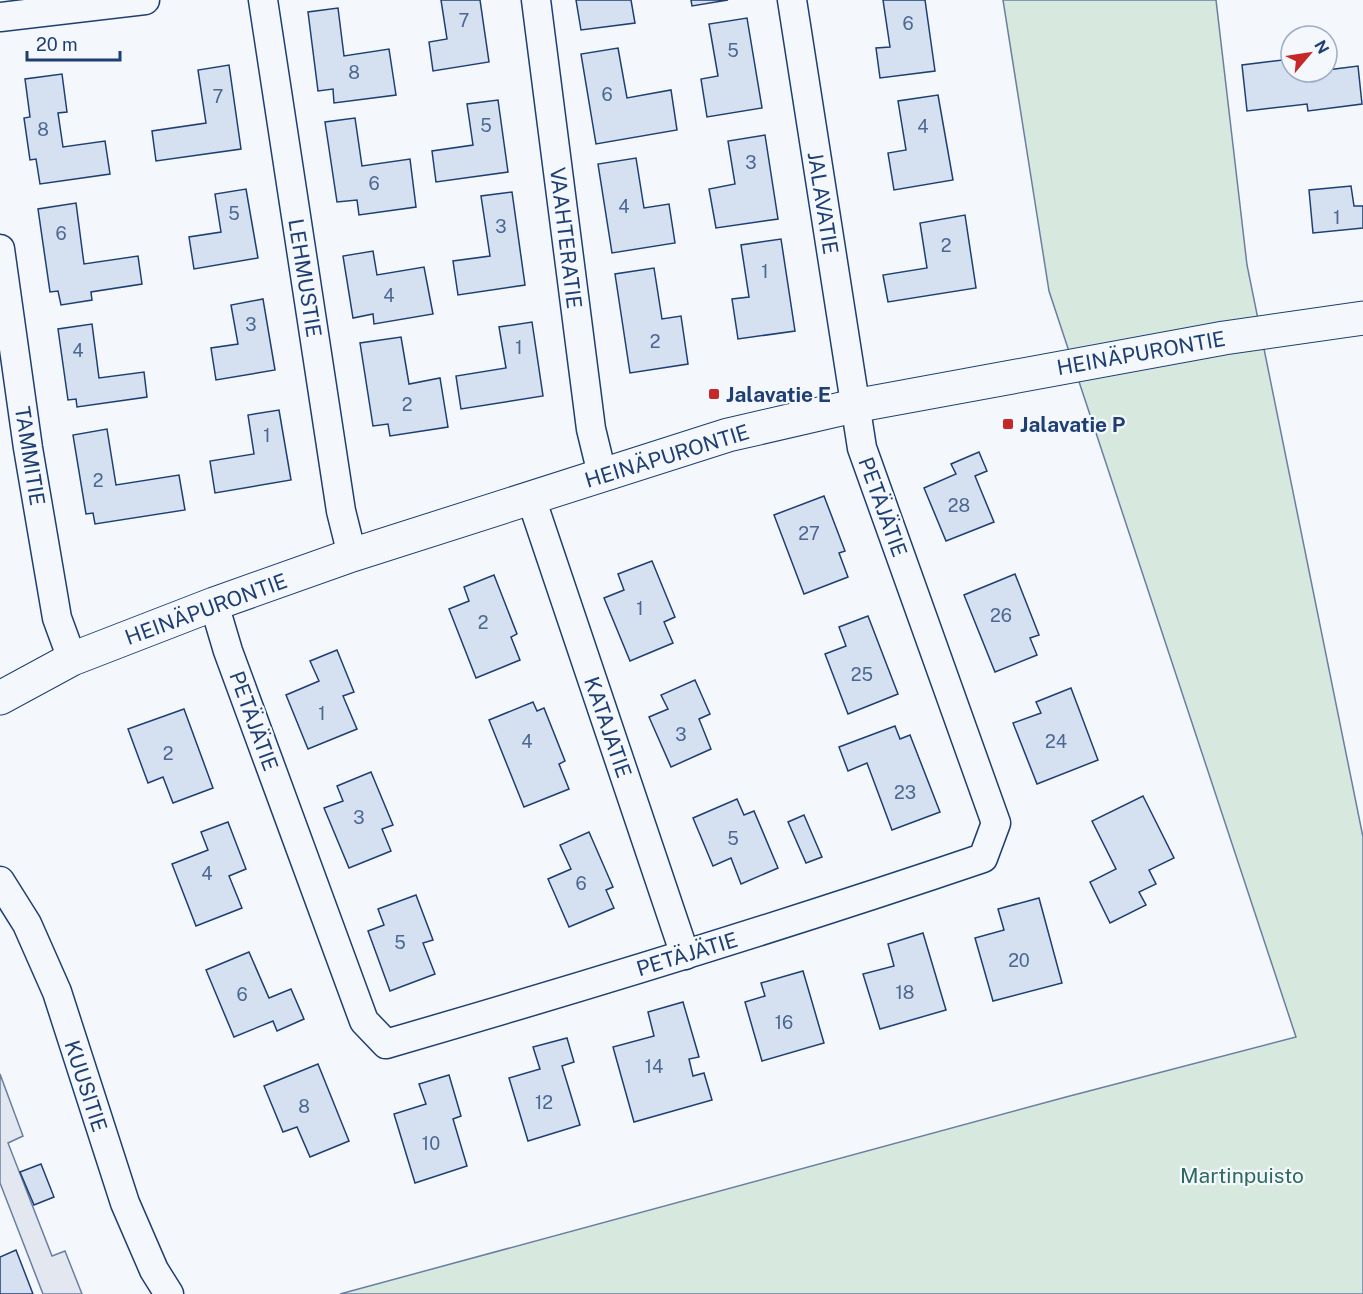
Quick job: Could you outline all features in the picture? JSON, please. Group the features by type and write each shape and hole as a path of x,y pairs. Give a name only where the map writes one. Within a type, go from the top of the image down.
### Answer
{"street":[{"path":"0,18 145,0"},
{"name":"LEHMUSTIE","path":"263,0 341,511 352,555"},
{"name":"VAAHTERATIE","path":"536,0 591,429 602,474"},
{"name":"JALAVATIE","path":"792,0 854,406"},
{"name":"TAMMITIE","path":"0,249 28,448 57,618 72,659"},
{"name":"HEINÄPURONTIE","path":"0,698 72,659 214,604 352,555 728,435 854,406 1224,338 1363,318"},
{"name":"PETÄJÄTIE","path":"214,604 228,651 364,1021 386,1044 685,955 983,858 996,823 862,448 854,406"},
{"name":"KATAJATIE","path":"531,498 685,955"},
{"name":"KUUSITIE","path":"0,881 27,924 57,992 125,1203 154,1270 169,1294"}],"green space":[{"name":"Martinpuisto","path":"1003,0 1216,0 1247,265 1363,837 1363,1294 340,1294 1296,1037 1049,291"}],"shaded area":[{"path":"0,1074 23,1136 8,1143 52,1256 65,1251 82,1294 43,1294 0,1183"}],"building":[{"path":"441,0 480,0 489,62 433,71 429,42 447,39"},
{"path":"576,0 631,0 635,23 581,30"},
{"path":"691,0 728,0 692,6"},
{"path":"883,0 925,0 935,71 880,78 876,48 890,47"},
{"path":"338,8 344,56 389,49 396,95 334,103 333,89 318,91 308,12"},
{"path":"747,18 762,108 707,117 701,79 718,76 709,24"},
{"path":"618,48 627,98 671,90 677,130 596,144 581,54"},
{"path":"1279,60 1279,84 1339,84 1339,68 1358,66 1362,104 1308,111 1307,104 1247,111 1242,65"},
{"path":"229,65 241,149 156,161 152,131 206,123 198,70"},
{"path":"62,74 67,112 58,113 63,147 105,141 110,174 40,184 36,159 30,160 24,118 30,117 25,79"},
{"path":"938,95 953,180 894,190 888,153 906,150 898,101"},
{"path":"498,100 508,172 436,182 432,151 473,145 467,104"},
{"path":"355,118 362,166 410,159 416,207 359,215 357,200 337,202 325,122"},
{"path":"765,135 778,219 716,228 709,189 735,184 728,141"},
{"path":"636,158 644,208 669,204 675,243 612,253 598,164"},
{"path":"1351,186 1354,206 1363,206 1363,228 1313,233 1309,190"},
{"path":"246,189 258,258 194,269 189,237 221,232 215,194"},
{"path":"512,192 525,285 458,295 453,261 490,256 481,196"},
{"path":"76,203 84,264 138,256 142,284 91,292 92,300 61,305 58,291 50,292 38,209"},
{"path":"965,215 976,288 888,302 883,275 927,268 920,223"},
{"path":"781,239 795,331 738,339 732,299 749,297 741,245"},
{"path":"373,251 377,275 424,267 433,314 374,324 373,314 353,318 343,256"},
{"path":"654,268 662,319 681,316 688,364 630,373 615,274"},
{"path":"263,299 275,370 216,380 211,348 238,344 231,305"},
{"path":"532,322 543,396 461,409 456,376 506,368 499,327"},
{"path":"92,324 99,378 144,372 147,397 77,407 76,399 68,400 58,329"},
{"path":"401,337 409,384 440,378 448,427 390,436 388,424 373,426 360,343"},
{"path":"279,410 291,480 215,493 210,461 254,454 248,415"},
{"path":"107,429 116,485 179,475 185,510 95,524 93,513 86,514 73,435"},
{"path":"979,452 987,471 975,476 994,522 946,541 924,488 956,474 951,464"},
{"path":"824,496 845,551 839,553 848,577 804,594 774,515"},
{"path":"652,561 675,617 664,622 673,643 630,661 604,598 624,590 618,574"},
{"path":"1015,574 1039,635 1030,638 1037,655 995,672 964,595"},
{"path":"494,575 517,634 511,637 520,660 476,678 449,609 469,601 464,587"},
{"path":"868,616 898,694 848,714 825,654 846,646 839,627"},
{"path":"337,650 354,692 343,696 357,729 308,749 286,695 319,681 310,661"},
{"path":"695,680 710,714 699,719 711,749 671,767 649,717 668,709 661,695"},
{"path":"1071,688 1098,760 1037,784 1013,723 1041,713 1036,702"},
{"path":"533,702 537,711 544,708 565,761 559,764 569,789 524,807 489,720"},
{"path":"184,709 213,788 173,803 163,777 148,783 128,729"},
{"path":"895,726 900,739 910,735 940,812 892,830 867,763 848,771 839,747"},
{"path":"371,772 393,825 382,829 391,851 349,868 324,808 343,801 337,786"},
{"path":"1143,796 1174,858 1149,870 1156,884 1139,892 1146,905 1110,923 1090,882 1116,869 1092,821"},
{"path":"737,799 744,815 754,811 778,868 741,884 731,858 713,866 693,818"},
{"path":"804,815 822,857 806,863 788,822"},
{"path":"228,822 246,869 229,876 242,908 196,926 172,864 208,850 201,832"},
{"path":"589,832 613,887 606,890 614,908 569,927 548,879 571,869 560,845"},
{"path":"416,895 433,940 423,943 435,974 390,991 368,931 384,925 378,909"},
{"path":"1039,898 1062,983 993,1001 975,938 1004,930 998,909"},
{"path":"923,933 946,1010 880,1029 863,974 894,966 888,944"},
{"path":"249,952 269,998 291,989 304,1019 277,1031 273,1021 234,1037 206,970"},
{"path":"803,971 824,1043 762,1061 745,1002 765,996 761,983"},
{"path":"683,1002 699,1057 689,1059 693,1076 704,1073 712,1100 634,1122 613,1047 654,1036 648,1012"},
{"path":"567,1038 574,1062 562,1066 580,1125 528,1141 509,1078 540,1069 533,1047"},
{"path":"318,1064 349,1141 310,1157 297,1127 283,1132 264,1086"},
{"path":"449,1075 461,1116 453,1119 467,1166 415,1183 394,1114 426,1104 419,1084"},
{"path":"41,1164 54,1197 34,1205 20,1172"},
{"path":"16,1250 33,1294 0,1294 0,1257"}],"place":[{"name":"Jalavatie E","path":"714,394"},
{"name":"Jalavatie P","path":"1008,424"}]}
